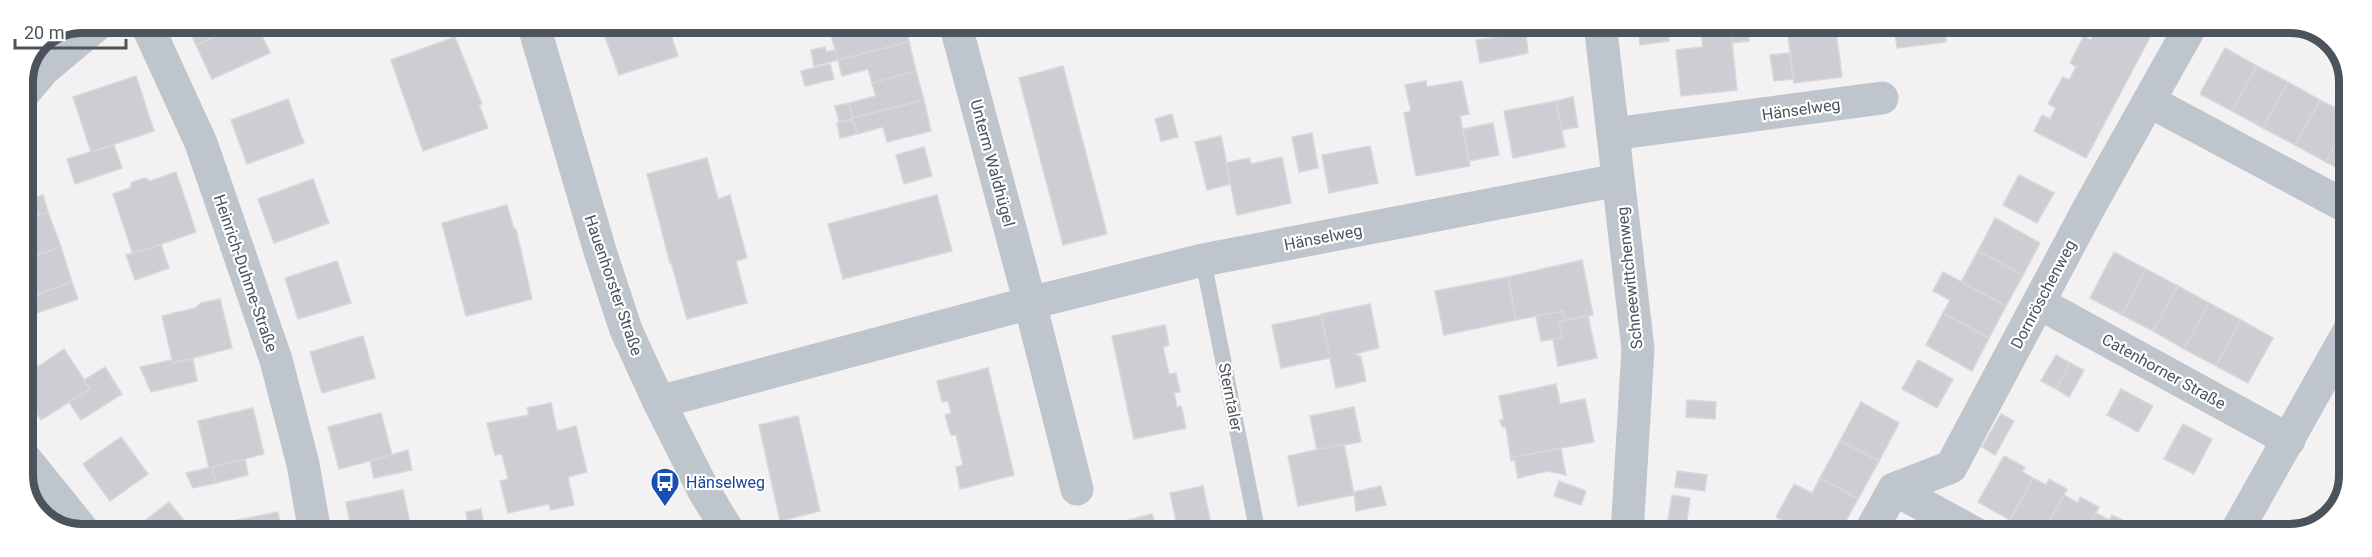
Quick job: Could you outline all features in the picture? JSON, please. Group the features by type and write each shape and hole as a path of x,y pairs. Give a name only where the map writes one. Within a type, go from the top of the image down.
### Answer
{"street":[{"path":"33,81 44,69 86,33"},
{"name":"Heinrich-Duhme-Straße","path":"151,33 201,143 276,360 303,464 313,524"},
{"name":"Hauenhorster Straße","path":"535,33 622,318 659,402 704,491 724,524"},
{"name":"Unterm Waldhügel","path":"958,33 1030,303"},
{"name":"Schneewittchenweg","path":"1601,33 1638,349 1628,524"},
{"name":"Dornröschenweg","path":"1894,489 1951,467 2187,33"},
{"name":"Hänselweg","path":"1613,134 1882,98"},
{"path":"2149,101 2339,203"},
{"name":"Hänselweg","path":"659,402 1030,303 1203,260 1618,180"},
{"path":"1030,303 1077,489"},
{"name":"Catenhorner Straße","path":"2039,303 2289,440"},
{"path":"2241,524 2339,349"},
{"path":"33,468 77,523"},
{"path":"1875,524 1894,489 1958,524"}],"lane":[{"name":"Sterntaler","path":"1203,260 1256,524"}],"building":[{"path":"191,33 223,33 196,45"},
{"path":"223,33 261,33 270,53 212,79 196,45"},
{"path":"604,33 670,33 678,56 619,75"},
{"path":"831,33 907,33 909,42 838,60"},
{"path":"1504,33 1537,33 1505,37"},
{"path":"1639,33 1668,33 1669,41 1640,45"},
{"path":"1701,33 1731,33 1737,90 1681,96 1676,50 1703,47"},
{"path":"1731,33 1748,33 1749,41 1732,43"},
{"path":"1836,33 1842,77 1794,83 1788,36"},
{"path":"1895,33 1945,33 1946,42 1897,48"},
{"path":"2094,33 2152,33 2086,158 2034,131 2042,115 2050,119 2056,108 2048,104 2063,77 2069,80 2076,67 2070,63 2084,36 2091,40"},
{"path":"1526,34 1528,53 1480,63 1476,40"},
{"path":"455,37 482,104 479,105 488,128 423,151 391,60"},
{"path":"909,42 916,71 872,83 868,69 842,76 838,60"},
{"path":"825,47 826,52 835,50 838,60 814,66 811,50"},
{"path":"2225,48 2257,66 2232,111 2200,94"},
{"path":"1789,53 1793,79 1774,81 1770,55"},
{"path":"830,64 834,79 805,86 801,71"},
{"path":"1063,66 1107,234 1063,245 1019,78"},
{"path":"2257,66 2288,82 2263,128 2232,111"},
{"path":"916,71 924,100 853,118 849,103 876,96 872,83"},
{"path":"136,76 154,131 91,152 73,97"},
{"path":"1426,81 1427,87 1462,81 1469,114 1460,116 1470,166 1416,176 1404,113 1411,111 1405,85"},
{"path":"2288,82 2320,100 2295,145 2263,128"},
{"path":"1573,97 1578,127 1562,130 1556,101"},
{"path":"288,99 304,143 247,164 231,120"},
{"path":"924,100 931,131 887,142 883,127 857,134 853,118"},
{"path":"2320,100 2339,110 2339,138 2326,162 2295,145"},
{"path":"1556,101 1565,147 1513,158 1504,111"},
{"path":"849,103 853,119 839,122 835,106"},
{"path":"1172,114 1178,137 1161,141 1155,119"},
{"path":"853,120 857,134 840,138 837,123"},
{"path":"1493,123 1499,155 1469,161 1463,129"},
{"path":"1312,133 1318,168 1299,172 1292,137"},
{"path":"1221,136 1231,184 1207,190 1195,142"},
{"path":"2339,138 2339,169 2326,162"},
{"path":"114,145 122,168 75,184 67,159"},
{"path":"1370,146 1378,183 1329,193 1322,155"},
{"path":"924,147 932,176 904,184 896,155"},
{"path":"1282,157 1291,203 1237,215 1226,163 1249,158 1251,164"},
{"path":"707,158 718,199 730,195 747,258 736,261 747,303 687,319 647,174"},
{"path":"176,172 196,232 133,254 113,194 130,188 132,182 145,178 150,181"},
{"path":"2019,175 2054,193 2037,223 2003,205"},
{"path":"313,179 329,223 274,243 258,199"},
{"path":"43,195 48,212 33,217 33,198"},
{"path":"937,195 952,251 843,279 828,224"},
{"path":"507,205 514,229 516,229 532,299 466,316 442,223"},
{"path":"48,212 61,247 33,257 33,217"},
{"path":"1995,218 2040,243 2023,275 1978,251"},
{"path":"161,245 169,268 135,280 126,255"},
{"path":"61,247 72,282 33,296 33,257"},
{"path":"1978,251 2023,275 2006,306 1961,282"},
{"path":"2114,252 2146,269 2122,315 2090,298"},
{"path":"1582,260 1593,315 1565,320 1563,311 1516,320 1508,277"},
{"path":"337,261 351,303 298,319 285,278"},
{"path":"2146,269 2178,286 2153,331 2122,315"},
{"path":"1943,272 2006,306 1989,338 1943,313 1950,300 1933,291"},
{"path":"1508,277 1516,320 1444,335 1435,291"},
{"path":"72,282 78,299 33,314 33,296"},
{"path":"2178,286 2209,303 2184,349 2153,331"},
{"path":"220,299 232,348 173,363 162,316"},
{"path":"2209,303 2241,320 2216,366 2184,349"},
{"path":"1370,304 1379,348 1355,354 1361,357 1366,381 1336,388 1321,314"},
{"path":"1563,311 1565,320 1559,322 1562,338 1541,341 1536,316"},
{"path":"1943,313 1989,338 1972,371 1926,345"},
{"path":"1321,315 1330,358 1281,368 1272,325"},
{"path":"1588,316 1597,358 1558,366 1553,339 1562,338 1559,322"},
{"path":"2241,320 2273,338 2248,383 2216,366"},
{"path":"1165,325 1169,345 1163,347 1169,374 1176,373 1180,392 1174,393 1177,407 1181,406 1186,428 1134,439 1112,336"},
{"path":"363,336 375,378 322,393 310,352"},
{"path":"64,349 90,389 41,420 33,408 33,364 39,366"},
{"path":"2056,355 2070,363 2056,389 2041,381"},
{"path":"193,359 197,381 151,392 140,367 172,360 173,363"},
{"path":"1918,360 1953,379 1937,408 1902,389"},
{"path":"2070,363 2084,370 2069,397 2056,389"},
{"path":"105,367 122,394 81,420 69,402 90,389 84,380"},
{"path":"988,368 1014,475 960,489 956,467 963,465 956,435 951,435 945,415 951,413 948,401 942,402 937,381"},
{"path":"1556,384 1560,404 1585,399 1594,442 1514,457 1515,460 1511,461 1506,427 1502,427 1500,420 1504,420 1499,396"},
{"path":"2121,389 2153,406 2138,432 2107,415"},
{"path":"1687,400 1716,402 1715,419 1686,417"},
{"path":"1861,402 1899,423 1879,461 1840,441"},
{"path":"551,403 557,431 576,426 587,472 568,477 574,505 551,510 549,504 508,513 500,481 508,479 502,454 495,455 487,423 529,415 527,408"},
{"path":"1354,407 1361,442 1317,450 1310,416"},
{"path":"253,408 264,454 209,468 198,421"},
{"path":"381,413 392,455 339,469 328,427"},
{"path":"2001,414 2014,421 1995,455 1982,447"},
{"path":"798,416 820,511 780,521 759,425"},
{"path":"2183,424 2212,439 2194,474 2164,459"},
{"path":"121,437 148,474 110,501 83,464"},
{"path":"1840,441 1879,461 1858,499 1820,478"},
{"path":"1344,444 1354,495 1298,506 1288,456"},
{"path":"1561,449 1566,475 1548,471 1518,478 1514,457"},
{"path":"408,450 412,470 374,478 370,461"},
{"path":"2004,456 2025,467 2022,472 2033,478 2010,520 1978,502"},
{"path":"245,459 248,475 216,483 212,467"},
{"path":"212,467 216,483 193,488 186,473"},
{"path":"1677,471 1707,475 1705,491 1675,487"},
{"path":"1820,478 1858,499 1844,524 1789,524 1776,517 1794,484 1812,493"},
{"path":"2033,478 2046,485 2049,479 2067,489 2048,524 2018,524 2010,520"},
{"path":"1559,481 1586,491 1581,505 1554,496"},
{"path":"1203,486 1211,524 1177,524 1170,493"},
{"path":"1381,486 1386,505 1356,511 1354,492"},
{"path":"403,490 410,524 350,524 346,502"},
{"path":"1672,495 1690,498 1686,524 1668,524"},
{"path":"2064,495 2078,503 2080,497 2099,507 2090,524 2048,524"},
{"path":"169,502 187,524 141,524"},
{"path":"481,509 483,524 468,524 466,512"},
{"path":"278,512 280,524 233,524 232,521"},
{"path":"2096,513 2109,520 2112,515 2131,524 2090,524"},
{"path":"1152,514 1155,524 1113,524"}],"place":[{"name":"Hänselweg","path":"665,508"}]}
